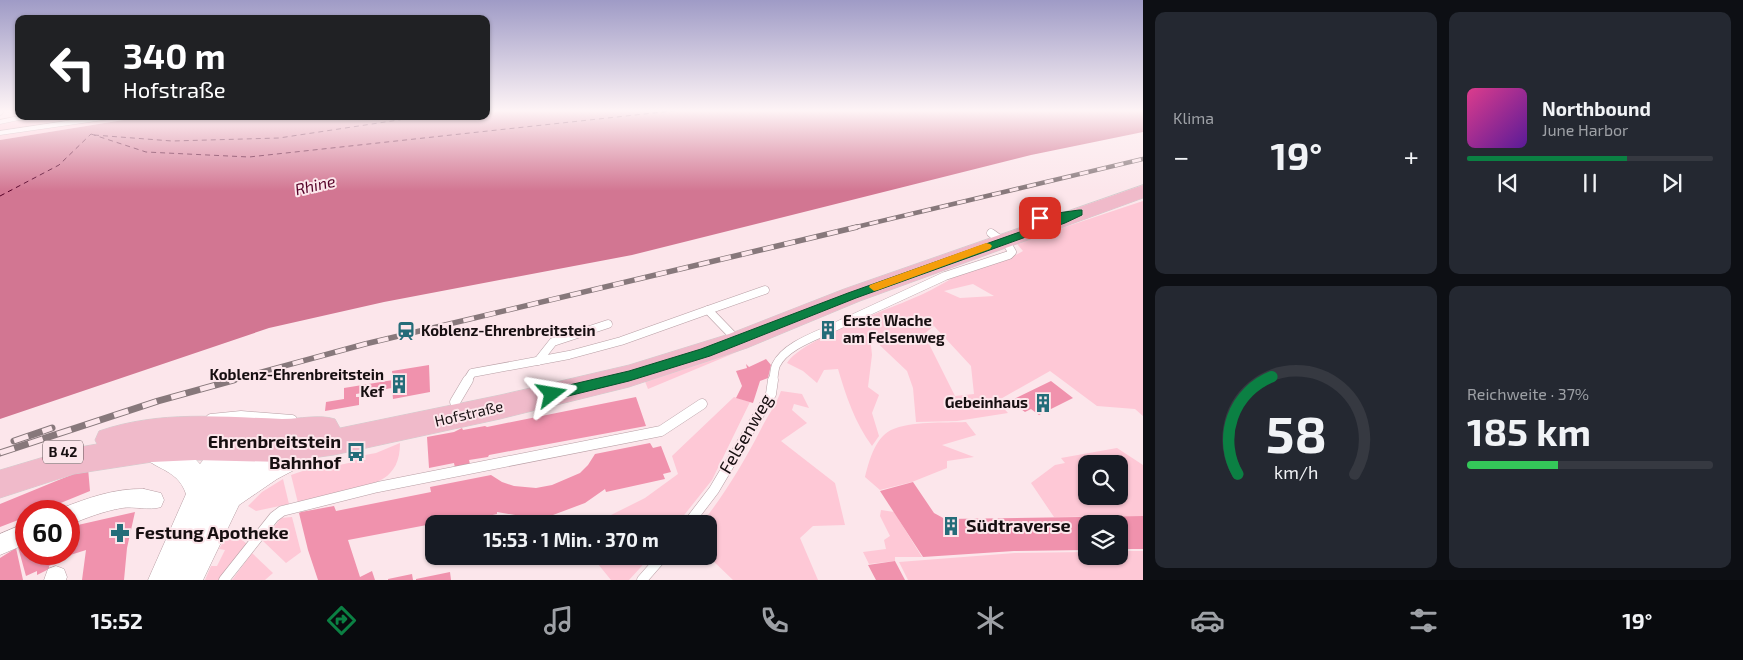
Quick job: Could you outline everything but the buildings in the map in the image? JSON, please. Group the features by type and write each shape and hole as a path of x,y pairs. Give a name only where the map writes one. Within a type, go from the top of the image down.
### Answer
{"main road":[{"name":"Hofstraße","path":"1024,222 1079,212 1143,191"},
{"name":"Hofstraße","path":"244,442 289,448 320,437 455,402 549,384 733,336 852,295 997,237 1062,221 1079,212"},
{"name":"B 42","path":"997,237 1024,222"},
{"name":"Hofstraße","path":"320,437 500,407 620,378 696,356 733,336"},
{"name":"B 42","path":"0,484 74,461 133,446 177,428 218,427 244,442"},
{"path":"186,580 214,496 267,470 320,437"},
{"name":"B 42","path":"0,471 42,458 133,446 195,447 244,442"},
{"path":"164,580 244,442"},
{"path":"133,446 182,464 214,496"}],"street":[{"path":"80,511 142,496 154,500"},
{"path":"0,545 15,538"}],"lane":[{"name":"Felsenweg","path":"695,515 714,490 771,394 776,365 788,352 808,339 885,306 945,276 1009,255 1012,252 1011,248 997,237"},
{"path":"455,402 472,373 569,355 621,341 765,290"},
{"path":"708,310 733,336"},
{"path":"538,361 553,342 608,324"},
{"path":"224,580 274,516 282,511 378,487 661,431 702,404"},
{"path":"177,428 223,416 246,416 305,422 320,437"},
{"path":"642,580 655,565"}],"shaded area":[{"path":"0,137 18,137 0,140"},
{"path":"1143,201 1143,416 1135,409 1097,406 1050,371 997,401 1008,413 957,421 916,422 913,388 907,371 870,336 872,355 868,387 879,395 872,413 879,436 872,446 856,419 838,369 824,370 817,383 803,371 787,363 796,353 850,324 925,293 969,270 1003,260 1023,251 1017,244","holes":["973,284 994,296 960,298 944,291","934,326 971,366 974,394 955,396 924,334"]},
{"path":"778,335 648,389 644,379"},
{"path":"781,391 802,394 809,408 794,404 792,410 807,423 781,441 835,483 845,525 813,526 800,538 818,580 733,580 717,565 717,515 708,515 741,466"},
{"path":"734,397 750,402 712,480 684,515 611,515 645,498 678,474 672,456"},
{"path":"966,422 976,435 942,445 974,457 947,461 947,468 912,482 880,490 865,477 877,444 891,430 908,425"},
{"path":"400,443 396,465 391,473 384,478 367,486 298,503 291,475 326,463 326,468 353,462 354,457 376,453"},
{"path":"1117,448 1128,455 1078,455 1078,505 1128,505 1128,455 1143,465 1143,516 1078,515 1078,517 1054,517 1031,483 1055,465 1065,463 1061,458"},
{"path":"283,479 289,504 256,511 248,506 262,492"},
{"path":"881,510 894,512 922,557 895,557 895,561 869,564 863,552 886,549 884,540 890,536 880,516"},
{"path":"292,517 301,552 286,563 263,541 281,518"},
{"path":"230,530 247,544 219,580 205,580 211,566 217,566 225,550 219,549"},
{"path":"1128,551 1143,551 1143,580 908,580 899,562 1015,553 1078,552 1078,565 1128,565"},
{"path":"252,553 273,573 265,580 232,580"},
{"path":"599,565 643,565 629,580 611,580"}],"water":[{"name":"Rhine","path":"18,137 1118,137 1031,155 632,255 384,302 269,328 0,419 0,140"}],"ferry route":[{"path":"0,196 59,165 88,137"},
{"path":"100,137 146,152 249,157 432,137"},
{"path":"121,137 172,141 285,137"}],"railway":[{"path":"852,228 1143,159"},
{"path":"229,381 365,344 857,227"},
{"path":"0,453 158,401 234,380"},
{"path":"14,441 52,428"}],"slow traffic":[{"path":"874,287 986,246"}],"place":[{"name":"Erste Wache am Felsenweg","path":"828,330"},
{"name":"Koblenz-Ehrenbreitstein","path":"406,331"},
{"name":"Koblenz-Ehrenbreitstein Kef","path":"399,384"},
{"name":"Gebeinhaus","path":"1043,403"},
{"name":"Ehrenbreitstein Bahnhof","path":"356,452"},
{"name":"Südtraverse","path":"951,526"},
{"name":"Festung Apotheke","path":"120,533"}],"route":[{"path":"552,394 629,376 738,341 852,295 1062,221 1079,212 1040,218"}]}
